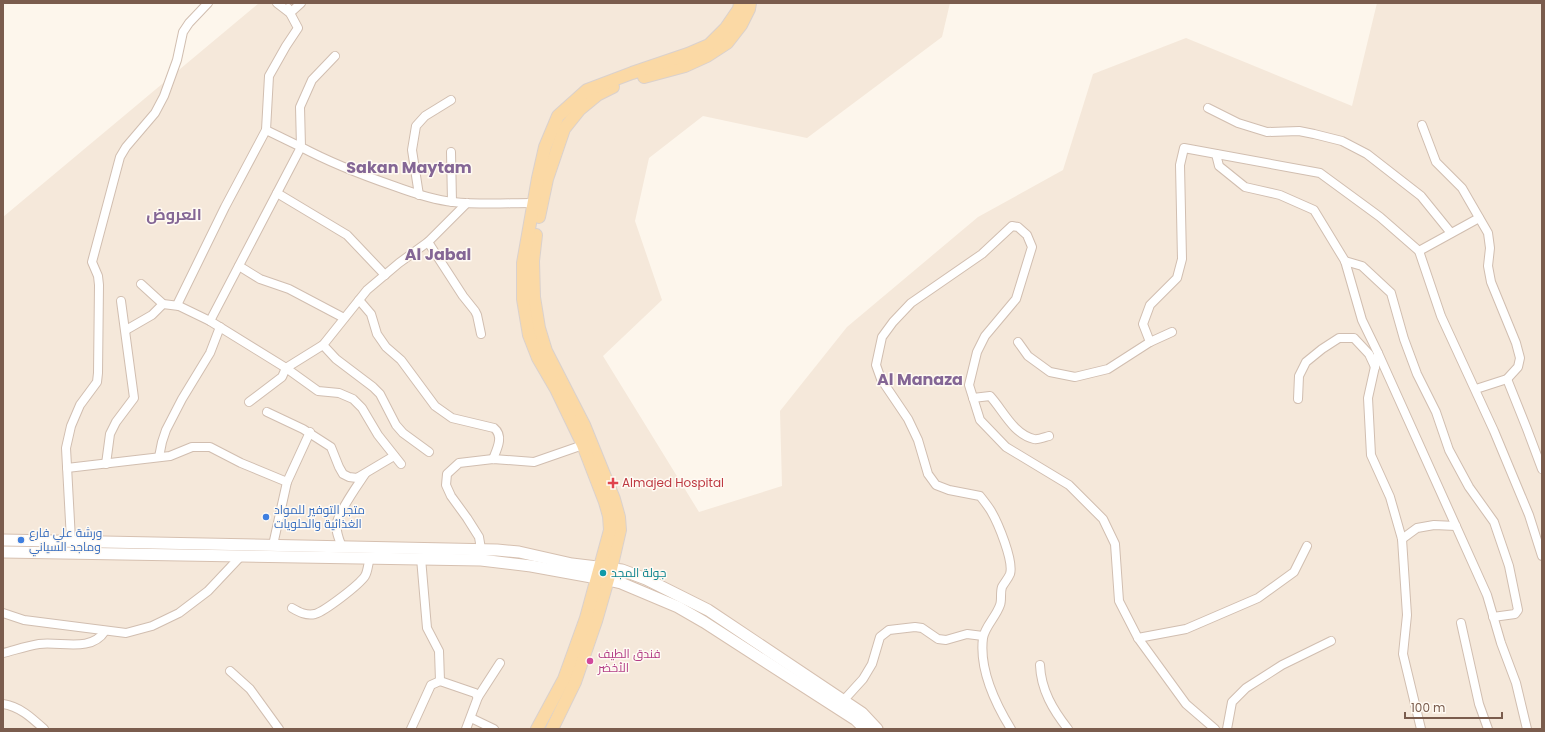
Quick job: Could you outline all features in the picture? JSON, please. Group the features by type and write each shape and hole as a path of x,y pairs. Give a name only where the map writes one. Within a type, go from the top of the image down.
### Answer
{"main road":[{"path":"552,729 575,682 596,621 610,530 605,502 583,445 556,389 538,358 529,335 523,299 523,263 545,147 558,116 588,90 709,45 726,28 739,9 740,3"},
{"path":"537,729 564,679 620,530 619,517 614,499 584,425 546,351 539,328 534,297 533,261 536,232 547,179 564,129 580,109 597,95 621,84 685,66 706,56 727,43 741,25 749,9 750,3"},
{"path":"3,540 71,540 229,550 241,556 421,558 496,561 604,574 622,570 708,610 773,660 856,720 865,729"},
{"path":"3,552 229,550 273,545 481,549 519,552 572,564 604,574"},
{"path":"496,561 497,550"},
{"path":"773,660 862,713 877,729"}],"street":[{"path":"71,540 66,448 71,426 80,405 97,382 98,373 100,285 92,262 120,157 126,147 155,113 164,96 176,60 183,32 189,23 208,3"},
{"path":"277,3 290,12"},
{"path":"179,306 178,303 225,206 266,130 269,76 298,28 285,3"},
{"path":"290,12 301,3"},
{"path":"210,321 301,147 300,107 312,80 335,56"},
{"path":"419,194 412,150 416,126 425,116 451,100"},
{"path":"1208,108 1238,123 1267,132 1299,131 1314,134 1342,142 1366,154 1421,196 1451,233"},
{"path":"1422,125 1436,162 1462,188 1488,233 1490,248 1488,266 1491,282 1516,343 1520,358 1518,367 1507,380 1476,389"},
{"path":"266,130 327,161 419,194 452,202 533,204"},
{"path":"1150,342 1143,324 1150,305 1177,278 1182,259 1180,165 1184,148 1320,173 1380,217 1419,251 1441,316 1476,389 1529,516 1542,556"},
{"path":"451,152 452,202"},
{"path":"1216,154 1219,166 1245,187 1280,194 1314,210 1345,261 1362,320 1487,595 1501,643 1516,683 1527,729"},
{"path":"277,193 347,236 385,275"},
{"path":"249,402 282,377 286,368 323,345 367,290 428,242 467,203"},
{"path":"1419,251 1479,218"},
{"path":"1011,729 990,688 984,662 983,648 983,636 1000,606 1002,588 1010,574 1010,560 1001,533 991,510 980,496 949,490 936,485 928,474 918,440 908,419 881,379 876,365 882,337 893,322 911,303 982,254 1012,226 1018,227 1027,235 1032,247 1016,299 985,336 977,352 969,385 980,420 1006,447 1069,485 1103,519 1115,544 1119,601 1138,638 1186,704 1215,729"},
{"path":"428,242 463,296 475,311 481,334"},
{"path":"1345,261 1362,266 1391,293 1404,339 1417,374 1436,412 1449,450 1470,487 1494,522 1509,566 1518,610 1515,614 1493,617"},
{"path":"239,266 260,279 289,289 344,318"},
{"path":"141,284 163,304 179,306 210,321 286,368 318,391 339,393 353,399 362,408 378,434 401,464"},
{"path":"359,300 371,314 376,334 386,347 401,360 435,406 452,418 494,428 498,431 500,440 493,459"},
{"path":"106,464 110,434 116,422 134,398 121,301"},
{"path":"126,330 152,315 163,304"},
{"path":"159,457 166,430 182,399 210,354 220,328"},
{"path":"1018,342 1028,356 1050,372 1075,378 1108,369 1150,342 1172,332"},
{"path":"1298,399 1300,376 1306,362 1322,349 1340,338 1354,338 1369,354 1375,367"},
{"path":"323,345 336,359 380,394 396,425 403,433 429,452"},
{"path":"1378,353 1368,398 1371,455 1390,497 1402,539 1407,615 1403,654 1421,729"},
{"path":"1507,380 1542,469"},
{"path":"973,398 990,396 1003,415 1022,434 1035,439 1049,436"},
{"path":"267,412 310,432 331,447 343,474 349,477 357,478 394,456"},
{"path":"273,545 287,482 310,432"},
{"path":"481,549 479,537 451,496 446,485 447,474 459,463 493,459 534,462 583,445"},
{"path":"67,468 170,456 192,446 210,447 241,463 287,482"},
{"path":"342,546 338,535 337,523 349,497 367,471"},
{"path":"1402,539 1417,528 1434,525 1456,526"},
{"path":"1138,638 1186,629 1258,598 1294,572 1308,546"},
{"path":"3,613 24,620 126,633 152,626 179,613 208,591 241,556"},
{"path":"292,608 304,614 314,614 322,611 357,585 366,575 370,558"},
{"path":"421,558 427,628 439,651 440,681"},
{"path":"1461,623 1479,704 1488,729"},
{"path":"843,701 863,679 872,664 880,637 889,630 915,627 922,628 938,639 946,640 967,634 983,636"},
{"path":"3,653 40,644 77,645 93,642 103,635 105,631"},
{"path":"1227,729 1232,702 1246,688 1282,665 1331,641"},
{"path":"466,729 478,697 500,663"},
{"path":"1040,665 1046,692 1053,709 1068,729"},
{"path":"230,671 250,689 279,729"},
{"path":"411,729 431,685 440,681 475,693 478,697"},
{"path":"3,704 13,705 44,729"},
{"path":"471,718 494,729"}],"shaded area":[{"path":"259,3 950,3 942,37 807,138 703,116 649,158 635,221 662,300 603,356 699,512 782,486 780,411 847,327 978,217 1063,170 1093,74 1186,38 1352,106 1377,3 1542,3 1542,729 3,729 3,217"}],"place":[{"name":"Almajed Hospital","path":"613,483"},
{"name":"متجر التوفير للمواد الغذائية والحلويات","path":"266,517"},
{"name":"ورشة علي فارع وماجد السياني","path":"21,540"},
{"name":"جولة المجد","path":"603,573"},
{"name":"فندق الطيف الأخضر","path":"590,661"}],"district":[{"name":"Sakan Maytam","path":"409,167"},
{"name":"العروض","path":"174,214"},
{"name":"Al Jabal","path":"438,254"},
{"name":"Al Manaza","path":"920,379"}]}
